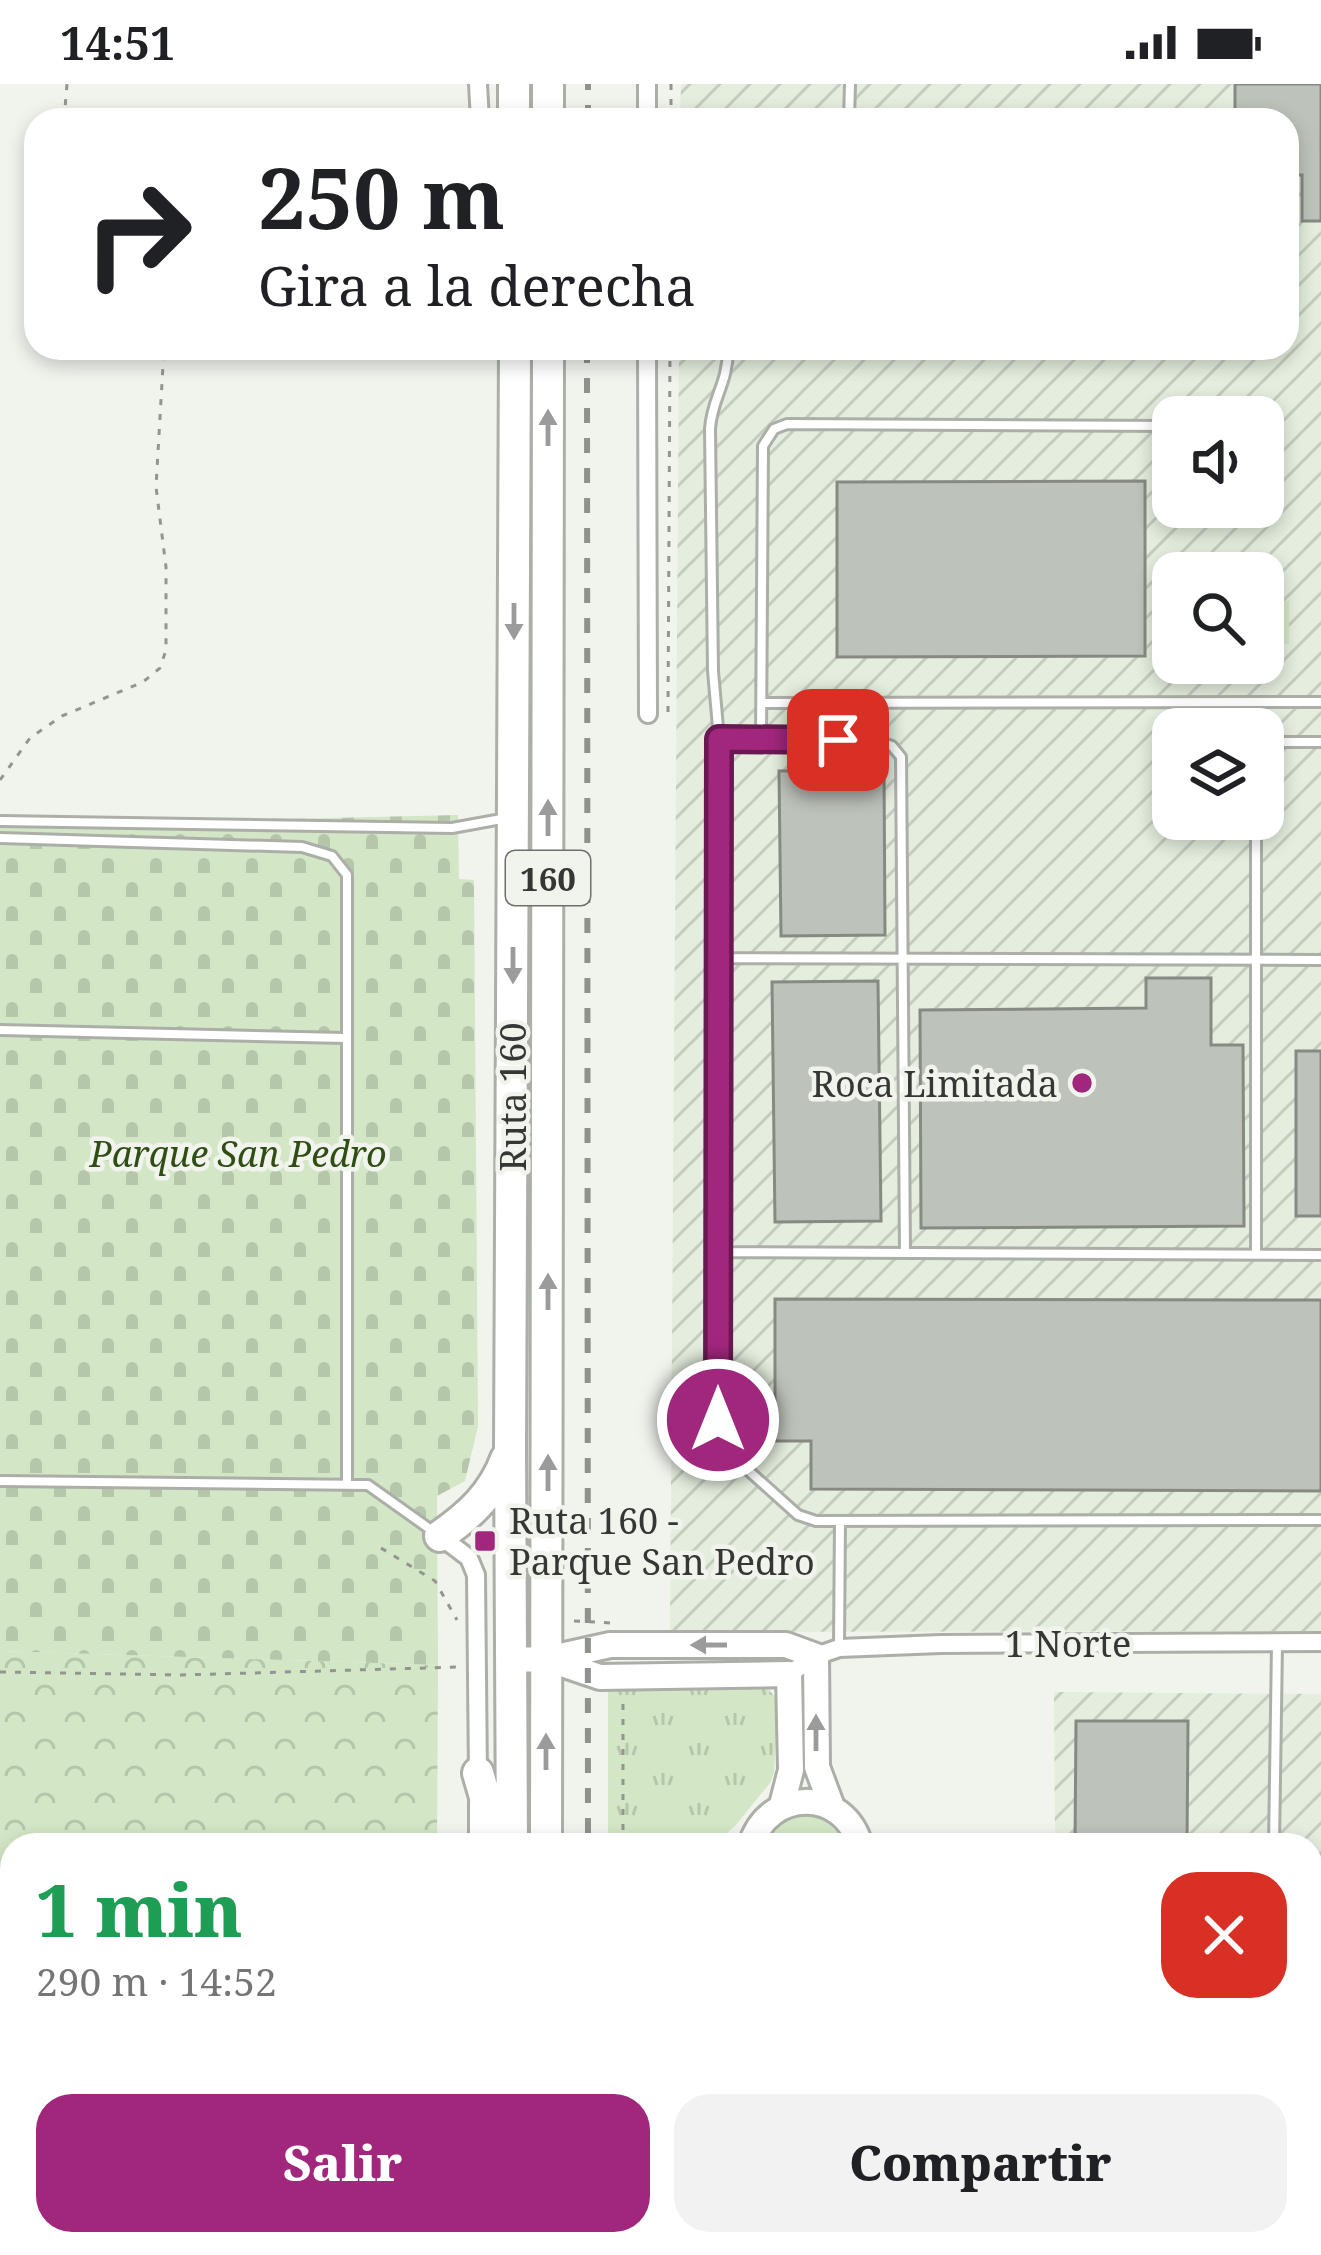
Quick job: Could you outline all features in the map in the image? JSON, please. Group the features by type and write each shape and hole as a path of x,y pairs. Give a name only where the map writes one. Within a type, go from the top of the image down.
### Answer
{"highway":[{"name":"Ruta 160","path":"512,1833 514,360"},
{"name":"Ruta 160","path":"546,1833 548,360"},
{"path":"440,1536 486,1497 510,1448"},
{"path":"478,1773 496,1833"}],"street":[{"path":"647,360 648,714"},
{"path":"440,1536 473,1566 478,1833"},
{"name":"1 Norte","path":"510,1660 547,1659 589,1647 624,1645 786,1645 827,1652 941,1644 1321,1642"},
{"path":"782,1805 791,1770 789,1674 827,1652"},
{"path":"827,1652 817,1767 832,1807"},
{"name":"1 Norte","path":"547,1659 589,1675 789,1674"},
{"path":"755,1833 782,1805 808,1800 832,1807 855,1833"}],"lane":[{"path":"727,360 726,382 715,401 710,429 713,670 719,739 720,1439 730,1454 798,1514 816,1521 1321,1520"},
{"path":"761,740 764,446 774,429 787,424 1152,426"},
{"path":"764,703 1321,702"},
{"path":"719,739 876,741 898,752 903,770 904,1253"},
{"path":"1284,742 1321,742"},
{"path":"0,821 452,828 514,816"},
{"path":"0,838 302,847 332,856 347,875 347,1485"},
{"path":"1256,840 1256,1254"},
{"path":"720,958 1321,961"},
{"path":"0,1030 345,1038"},
{"path":"718,1252 1321,1255"},
{"path":"0,1480 368,1485 440,1536"},
{"path":"827,1652 840,1521"},
{"path":"1274,1833 1276,1642"}],"path":[{"path":"0,780 30,738 62,716 143,682 160,668 166,650 166,567 157,487 163,360"},
{"path":"668,712 670,360"},
{"path":"381,1548 435,1581 458,1621 476,1622"},
{"path":"548,1622 624,1625 624,1645"},
{"path":"0,1672 181,1675 477,1668"},
{"path":"623,1677 623,1833"}],"shaded area":[{"path":"681,84 1321,84 1321,1631 670,1632 679,360 1299,360 1299,108 680,108"},
{"path":"1054,1692 1321,1694 1321,1833 1055,1833"}],"green space":[{"path":"1284,601 1289,601 1289,644 1284,644"},
{"name":"Parque San Pedro","path":"458,815 459,879 474,880 478,1426 465,1481 437,1496 438,1665 0,1651 0,818 199,821"},
{"path":"0,1651 438,1665 437,1833 0,1833"},
{"path":"768,1689 778,1700 770,1783 727,1833 608,1833 608,1690"},
{"path":"796,1813 813,1815 827,1820 840,1833 772,1833 778,1823"}],"building":[{"path":"1235,84 1321,84 1321,221 1302,221 1299,108 1235,108"},
{"path":"1145,481 1145,656 837,657 837,482"},
{"path":"884,770 885,935 781,936 779,771"},
{"name":"Roca Limitada","path":"1146,978 1211,978 1211,1045 1243,1045 1244,1226 921,1228 920,1010 1146,1008"},
{"path":"878,981 881,1221 775,1222 772,982"},
{"path":"1296,1051 1321,1051 1321,1216 1296,1216"},
{"path":"775,1299 1321,1300 1321,1491 811,1489 811,1441 775,1441"},
{"path":"1076,1721 1188,1721 1187,1833 1075,1833"}],"railway":[{"path":"588,84 588,108"},
{"path":"587,360 588,1833"}],"place":[{"name":"Roca Limitada","path":"1082,1083"},
{"name":"Ruta 160 - Parque San Pedro","path":"485,1541"}],"route":[{"path":"718,1420 719,739 838,740"}]}
